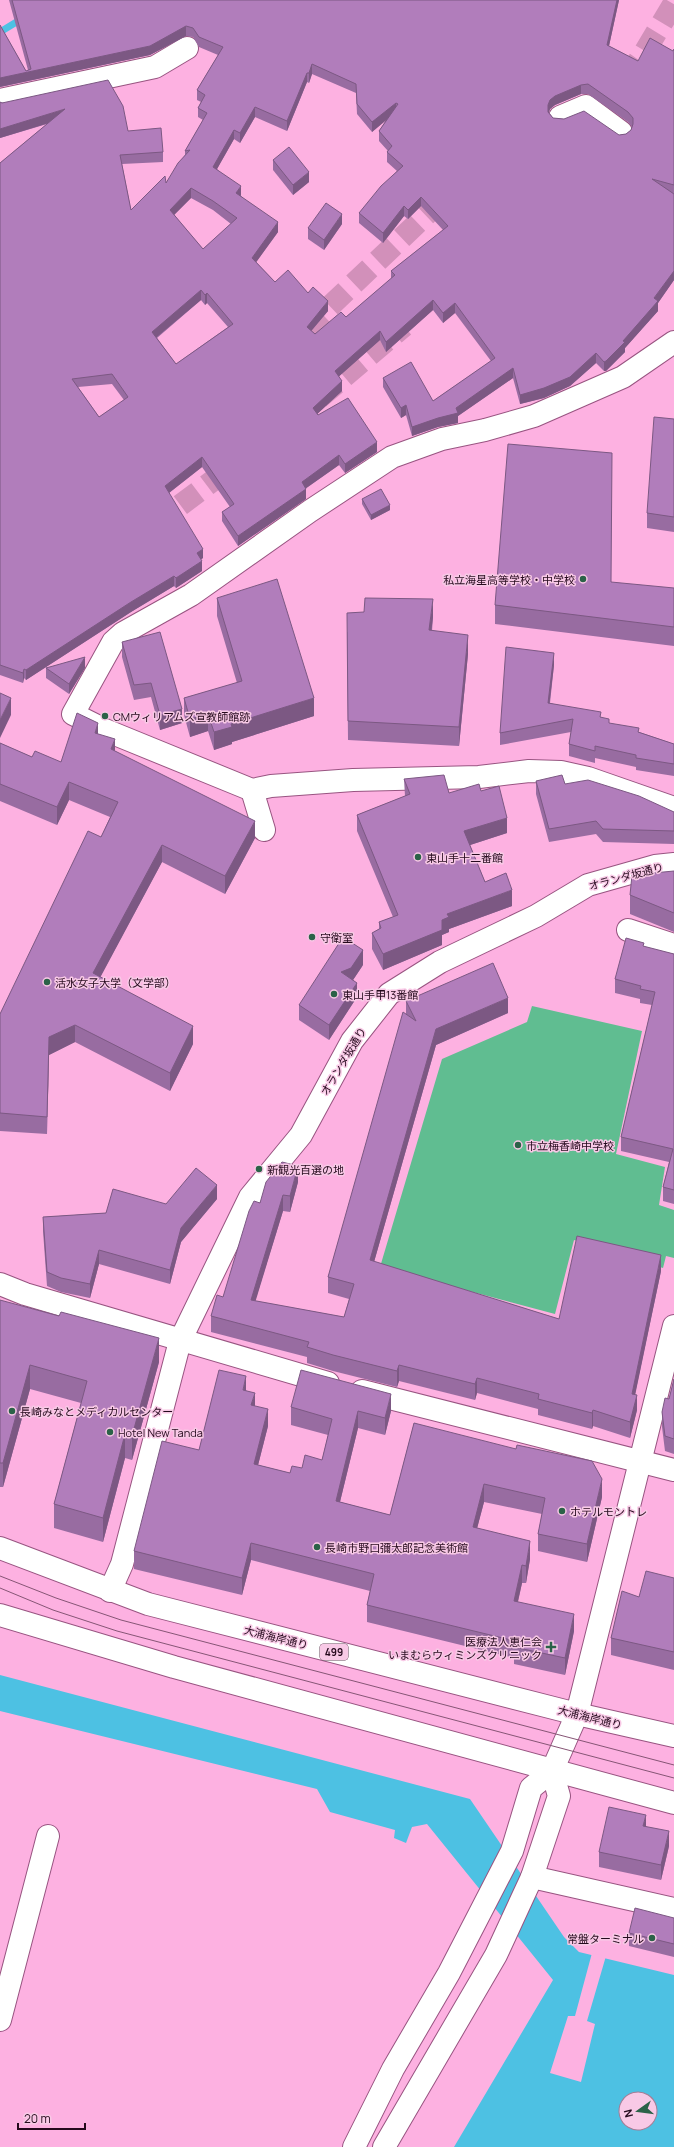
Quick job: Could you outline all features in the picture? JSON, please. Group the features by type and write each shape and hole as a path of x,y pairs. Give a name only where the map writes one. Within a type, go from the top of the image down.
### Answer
{"main road":[{"path":"0,100 155,67 187,48"},
{"path":"560,117 586,106 621,132"},
{"path":"674,342 623,377 534,416 485,430 442,439 392,457 310,510 190,595 123,633 113,642 73,714 105,730 252,790 271,786 353,780 479,777 529,771 561,772 594,780 674,808"},
{"path":"252,790 264,830"},
{"name":"オランダ坂通り","path":"110,1591 122,1564 180,1341 250,1198 301,1135 352,1042 388,994 440,962 489,937 536,916 588,885 655,866 674,864"},
{"path":"628,930 674,945"},
{"path":"0,1284 25,1294 180,1341 330,1383 674,1470"},
{"path":"354,2147 393,2069 469,1935 512,1851 531,1788 552,1772 577,1714 674,1326"},
{"name":"大浦海岸通り","path":"0,1548 110,1591 148,1604 577,1714 674,1736"},
{"path":"0,1615 174,1667 552,1772 674,1803"},
{"path":"384,2147 496,1955 532,1877 559,1796 552,1772"},
{"path":"0,2020 48,1836"},
{"path":"532,1877 674,1908"}],"green space":[{"path":"532,1006 642,1031 616,1154 665,1167 659,1205 674,1210 674,1258 666,1256 663,1268 574,1240 555,1314 380,1267 442,1059 527,1022"}],"water":[{"path":"0,1675 470,1799 564,1937 579,1952 674,1975 674,2147 454,2147 553,1980 427,1824 412,1827 406,1843 394,1838 395,1830 330,1812 317,1789 0,1711"}],"pier":[{"path":"592,1953 606,1956 587,2021 595,2024 581,2082 550,2073 568,2016 575,2016"}],"building":[{"path":"12,0 617,0 607,45 638,61 650,38 673,51 674,49 674,185 652,179 674,194 674,271 654,298 658,301 623,341 625,342 606,361 604,362 596,353 570,377 544,388 520,395 513,368 456,408 458,413 412,427 406,405 401,408 383,378 411,362 433,401 495,358 455,303 443,313 433,300 386,342 380,331 335,371 342,381 313,408 318,415 348,398 377,442 345,464 339,455 302,482 306,489 238,536 222,512 234,504 202,457 165,486 203,549 197,553 202,561 176,578 174,576 131,602 26,670 24,669 23,673 0,665 0,163 65,109 0,129 0,102 2,103 108,80 123,106 128,131 161,128 163,152 120,155 131,210 165,176 166,183 178,163 190,150 185,151 207,113 198,108 205,95 197,90 223,47 199,37 193,28 186,26 150,46 0,78 0,25 26,71 31,69","holes":["312,64 356,84 357,104 372,122 396,103 398,104 379,131 392,146 387,152 403,166 381,186 359,213 383,233 404,206 408,210 421,197 448,226 391,271 395,275 346,317 341,312 315,334 307,327 328,301 313,287 308,293 288,270 275,282 252,258 278,222 236,193 241,186 213,167 234,130 240,133 255,107 287,121 307,73 309,73","588,84 628,112 633,118 631,130 626,134 619,135 584,111 564,119 553,118 548,112 550,100 555,96 581,85","191,188 237,218 203,249 170,210","201,290 205,295 207,293 233,324 176,364 152,332","112,374 128,397 99,417 72,379"]},
{"path":"289,147 309,172 293,185 273,160"},
{"path":"326,203 342,214 324,240 308,228"},
{"path":"654,417 674,419 674,517 647,513"},
{"path":"508,444 612,453 611,582 674,588 674,627 495,605"},
{"path":"381,489 390,505 371,515 362,499"},
{"path":"277,579 314,698 231,724 232,727 214,732 208,714 190,719 184,698 242,681 217,598"},
{"path":"365,598 433,599 429,630 468,635 459,727 348,721 347,613 364,612"},
{"path":"160,632 182,709 160,715 151,683 134,685 122,642"},
{"path":"506,647 554,653 548,703 601,712 600,717 609,719 609,723 639,728 638,732 674,744 674,764 636,758 636,755 595,746 595,751 569,744 573,719 500,733"},
{"path":"85,657 69,684 46,668"},
{"path":"0,693 11,698 0,720"},
{"path":"77,713 98,723 95,733 115,739 111,749 255,821 225,876 162,845 93,973 193,1026 170,1073 75,1025 49,1037 47,1117 0,1113 0,1014 88,831 101,837 118,802 69,782 57,807 0,784 0,743 32,757 35,751 61,762"},
{"path":"444,775 449,793 479,784 481,791 499,786 507,818 464,831 485,882 506,873 512,890 447,914 449,917 442,920 442,930 383,954 372,933 381,928 379,922 398,915 357,815 410,794 404,779"},
{"path":"562,775 565,784 588,780 639,796 674,812 674,831 603,829 596,821 549,829 536,781"},
{"path":"674,871 674,913 630,895 632,875"},
{"name":"東山手甲13番館","path":"343,937 363,950 351,968 341,972 357,983 329,1025 299,1005"},
{"path":"626,938 644,943 643,946 674,954 674,1190 663,1187 673,1149 621,1137 655,992 640,989 641,986 615,979"},
{"path":"493,963 508,998 436,1029 370,1260 559,1319 577,1236 661,1255 632,1394 637,1395 630,1422 593,1410 592,1413 538,1399 539,1394 477,1378 475,1384 399,1365 397,1371 333,1355 307,1347 309,1342 211,1316 217,1295 223,1297 249,1211 254,1201 260,1203 266,1182 282,1162 298,1166 290,1196 283,1195 251,1300 344,1317 354,1284 328,1277 403,1012 416,1021 406,1001"},
{"path":"196,1168 217,1185 181,1228 170,1270 99,1250 90,1284 61,1278 47,1272 43,1217 106,1213 113,1189 166,1204"},
{"path":"0,1300 59,1316 61,1312 159,1338 132,1436 125,1434 103,1518 54,1504 87,1381 30,1365 3,1463 0,1463"},
{"path":"219,1370 246,1376 243,1390 255,1393 251,1405 268,1409 254,1464 290,1473 292,1466 302,1468 305,1455 322,1460 332,1419 291,1407 301,1370 391,1394 385,1418 358,1411 336,1501 390,1515 414,1423 516,1449 517,1445 592,1461 602,1479 587,1544 538,1534 545,1498 484,1484 473,1527 530,1541 526,1566 522,1565 514,1601 574,1614 565,1658 514,1647 515,1641 367,1605 374,1574 251,1543 242,1578 134,1551 162,1441 199,1450"},
{"path":"674,1379 674,1439 665,1436 662,1412 665,1398 669,1399"},
{"path":"646,1571 674,1578 674,1652 611,1638 622,1591 639,1597"},
{"path":"609,1807 646,1815 643,1826 669,1831 661,1865 599,1852"},
{"path":"635,1908 674,1918 674,1944 629,1933"}],"waterway":[{"path":"0,32 23,18"}],"tunnel":[{"path":"588,132 644,53 674,3"},
{"path":"306,329 449,193"},
{"path":"319,398 404,326"},
{"path":"154,525 235,464"}],"tram line":[{"path":"0,1576 56,1598 121,1620 674,1765"},
{"path":"0,1588 53,1610 117,1631 674,1778"}],"place":[{"name":"私立海星高等学校・中学校","path":"583,579"},
{"name":"CMウィリアムズ宣教師館跡","path":"105,716"},
{"name":"東山手十二番館","path":"418,857"},
{"name":"守衛室","path":"312,937"},
{"name":"活水女子大学（文学部）","path":"47,982"},
{"name":"東山手甲13番館","path":"334,994"},
{"name":"市立梅香崎中学校","path":"518,1145"},
{"name":"新観光百選の地","path":"259,1169"},
{"name":"長崎みなとメディカルセンター","path":"12,1411"},
{"name":"Hotel New Tanda","path":"110,1432"},
{"name":"ホテルモントレ","path":"562,1511"},
{"name":"長崎市野口彌太郎記念美術館","path":"317,1547"},
{"name":"医療法人恵仁会 いまむらウィミンズクリニック","path":"551,1647"},
{"name":"常盤ターミナル","path":"652,1938"}]}
